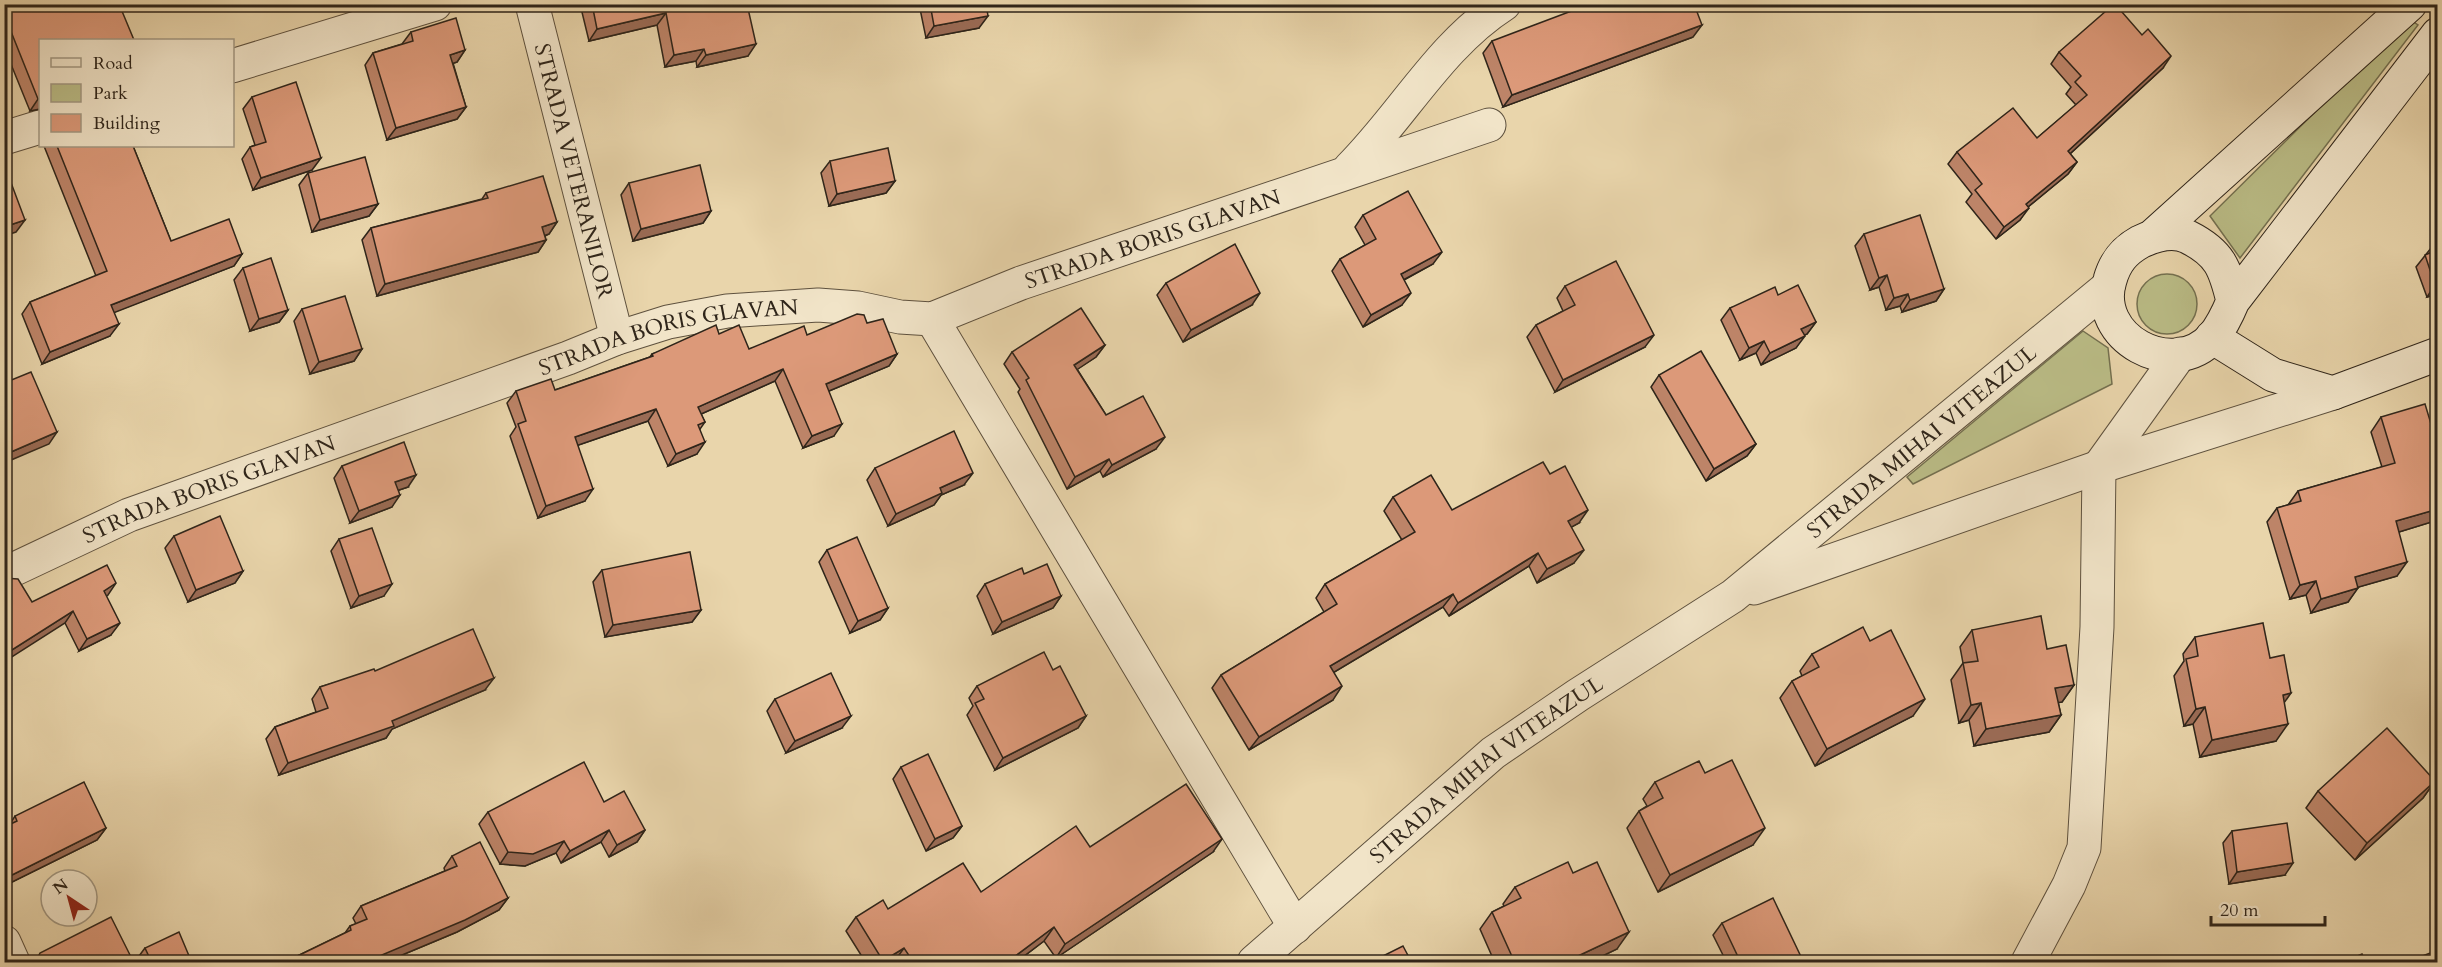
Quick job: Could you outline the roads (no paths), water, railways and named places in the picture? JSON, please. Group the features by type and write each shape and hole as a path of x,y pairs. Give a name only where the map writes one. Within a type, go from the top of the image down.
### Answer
{"street":[{"path":"234,65 435,4"},
{"name":"STRADA VETERANILOR","path":"532,4 617,338"},
{"name":"STRADA BORIS GLAVAN","path":"1344,173 1380,138 1462,37 1504,4"},
{"path":"2410,4 2155,234 2128,249 2114,266 2108,287 2107,307 2117,328 2131,343 2141,349 2161,355 2180,354 2200,347 2212,337 2234,301 2438,34"},
{"name":"STRADA BORIS GLAVAN","path":"4,574 129,515 568,358 617,338 668,322 707,315 818,305 858,308 900,317 932,319 1021,283 1489,125"},
{"path":"4,138 39,127"},
{"path":"2155,234 2182,234 2208,247 2218,257 2227,276 2234,301"},
{"name":"STRADA MIHAI VITEAZUL","path":"1254,963 1493,753 1578,695 1733,596 2108,287"},
{"path":"932,319 1295,927"},
{"path":"2212,337 2273,375 2333,393"},
{"path":"2028,963 2069,885 2084,848 2097,627 2099,467 2180,354"},
{"name":"STRADA MIHAI VITEAZUL","path":"1733,596 2099,467 2333,393 2438,354"},
{"path":"4,942 13,963"}]}
